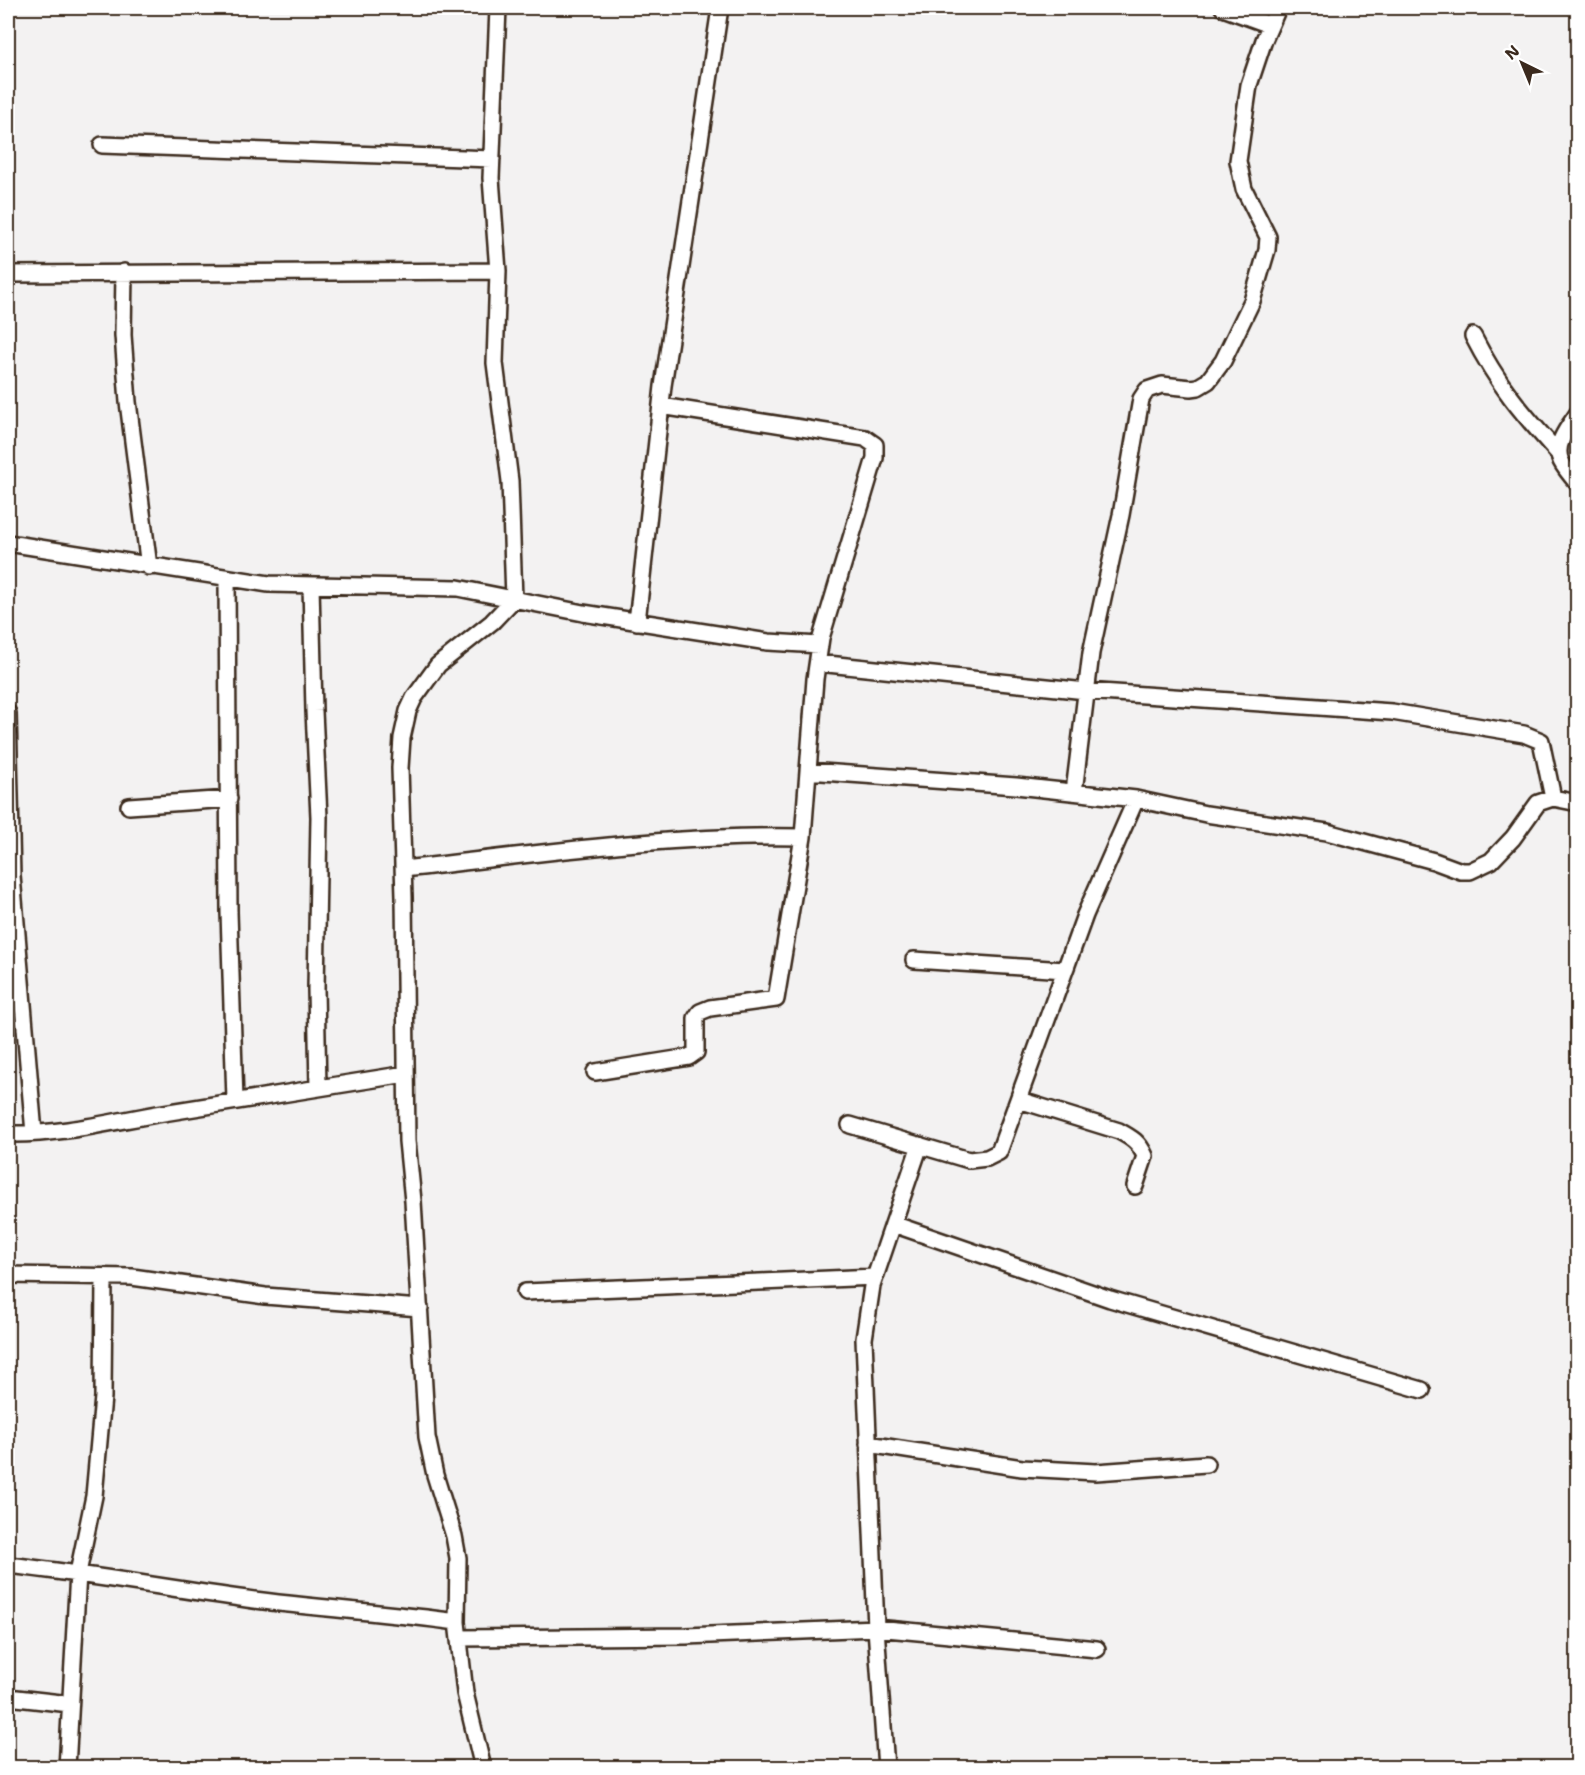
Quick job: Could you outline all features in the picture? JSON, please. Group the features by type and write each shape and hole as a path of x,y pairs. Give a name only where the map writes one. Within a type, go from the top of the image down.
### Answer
{"street":[{"path":"483,1767 465,1693 457,1622 458,1558 427,1437 420,1308 407,1148 404,869 400,768 402,738 408,711 414,698 438,665 492,622 514,599 510,481 495,363 498,271 492,159 498,8"},
{"path":"637,622 661,405 720,8"},
{"path":"1223,8 1270,26"},
{"path":"1074,792 1098,616 1121,515 1141,399 1147,390 1162,385 1191,388 1208,381 1223,361 1252,301 1268,250 1268,237 1244,189 1238,161 1249,85 1278,8"},
{"path":"102,145 492,159"},
{"path":"8,274 498,271"},
{"path":"124,272 123,335 128,402 149,567"},
{"path":"1473,336 1489,368 1516,406 1558,453 1563,465 1578,484"},
{"path":"595,1072 689,1057 696,1052 696,1018 700,1012 710,1008 776,999 803,837 820,645 875,458 875,445 865,438 661,405"},
{"path":"1558,453 1565,433 1578,413"},
{"path":"8,543 149,567 269,584 458,588 637,622 768,642 820,645"},
{"path":"227,578 229,912 235,1101"},
{"path":"311,585 314,711 320,817 316,978 318,1088"},
{"path":"818,663 1086,691 1392,712 1524,734 1541,741 1552,798"},
{"path":"8,713 12,876 34,1133"},
{"path":"808,771 1136,799 1206,814 1327,832 1434,861 1461,871 1470,871 1491,861 1513,838 1538,803 1552,798 1578,803"},
{"path":"129,806 229,799"},
{"path":"850,1125 969,1160 993,1156 999,1152 1085,915 1136,799"},
{"path":"404,869 619,845 744,836 803,837"},
{"path":"914,960 1065,970"},
{"path":"8,1134 90,1128 235,1101 406,1074"},
{"path":"1018,1100 1119,1131 1139,1143 1145,1156 1135,1186"},
{"path":"886,1767 876,1628 864,1339 872,1287 920,1145"},
{"path":"893,1224 1110,1299 1422,1390"},
{"path":"8,1275 132,1277 265,1296 420,1308"},
{"path":"67,1767 78,1573 94,1496 103,1396 104,1277"},
{"path":"525,1292 875,1277"},
{"path":"868,1444 1022,1468 1096,1472 1206,1464"},
{"path":"8,1565 78,1573 249,1599 411,1615 457,1622"},
{"path":"459,1638 686,1636 876,1628 1097,1649"},
{"path":"8,1697 70,1704"}]}
